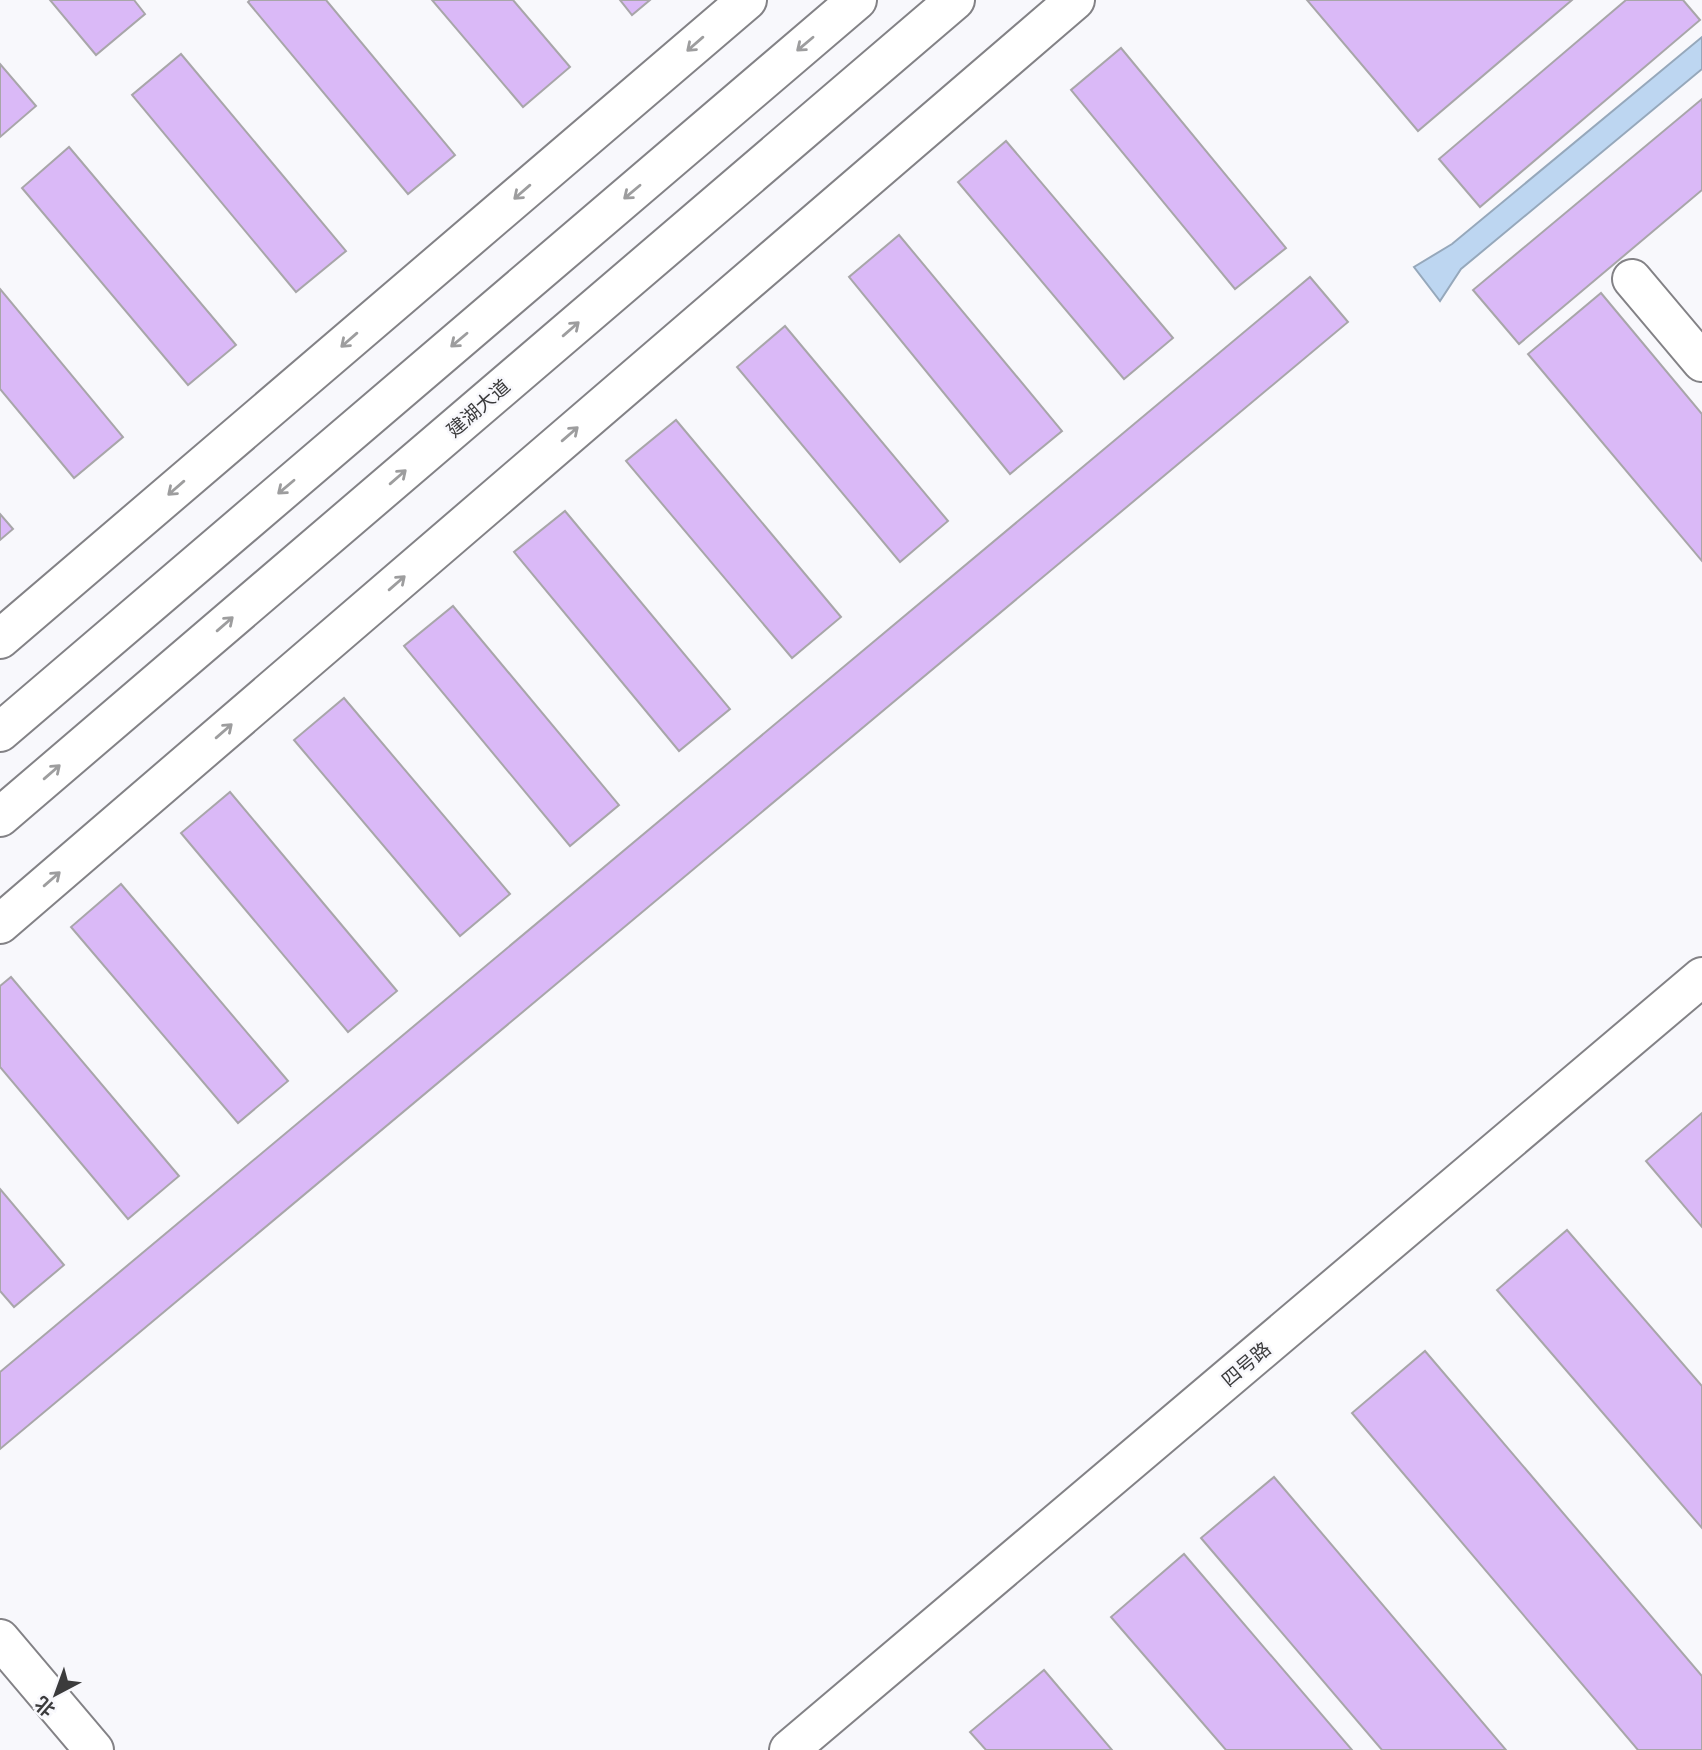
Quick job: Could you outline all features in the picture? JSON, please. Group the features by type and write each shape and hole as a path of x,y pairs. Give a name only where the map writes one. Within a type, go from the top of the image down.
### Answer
{"street":[{"path":"0,639 747,0"},
{"path":"0,732 857,0"},
{"name":"建湖大道","path":"0,817 955,0"},
{"path":"0,923 1075,0"},
{"path":"1632,279 1702,362"},
{"name":"四号路","path":"789,1750 1702,977"},
{"path":"0,1639 93,1750"}],"water":[{"path":"1702,37 1702,69 1461,269 1440,301 1414,267 1452,244"}],"building":[{"path":"50,0 134,0 145,14 96,55"},
{"path":"326,0 455,155 408,194 248,2"},
{"path":"432,0 513,0 570,67 523,107"},
{"path":"620,0 650,0 632,15"},
{"path":"1307,0 1572,0 1418,131"},
{"path":"1626,0 1683,0 1700,20 1480,207 1439,159"},
{"path":"1121,48 1286,248 1235,289 1071,90"},
{"path":"181,54 346,251 296,292 132,95"},
{"path":"0,64 36,106 0,137"},
{"path":"1702,99 1702,190 1519,344 1473,290"},
{"path":"1006,141 1173,338 1124,379 958,182"},
{"path":"69,147 236,345 188,385 22,188"},
{"path":"899,235 1062,431 1010,474 849,277"},
{"path":"1310,277 1348,322 0,1449 0,1372"},
{"path":"0,289 123,437 74,478 0,389"},
{"path":"1601,293 1702,414 1702,561 1528,354"},
{"path":"785,326 948,521 900,562 737,367"},
{"path":"676,420 841,617 792,658 626,461"},
{"path":"565,511 730,709 679,751 514,552"},
{"path":"0,514 13,529 0,540"},
{"path":"453,606 619,805 570,846 404,646"},
{"path":"344,698 510,894 460,936 294,740"},
{"path":"230,792 397,991 348,1032 181,833"},
{"path":"121,884 288,1081 238,1123 71,927"},
{"path":"11,977 179,1176 128,1219 0,1067 0,986"},
{"path":"1702,1113 1702,1227 1646,1161"},
{"path":"0,1189 64,1265 14,1307 0,1291"},
{"path":"1567,1230 1702,1386 1702,1528 1497,1290"},
{"path":"1425,1351 1702,1676 1702,1750 1638,1750 1352,1413"},
{"path":"1274,1477 1506,1750 1382,1750 1201,1538"},
{"path":"1184,1554 1352,1750 1226,1750 1111,1617"},
{"path":"1044,1670 1112,1750 986,1750 970,1732"}]}
